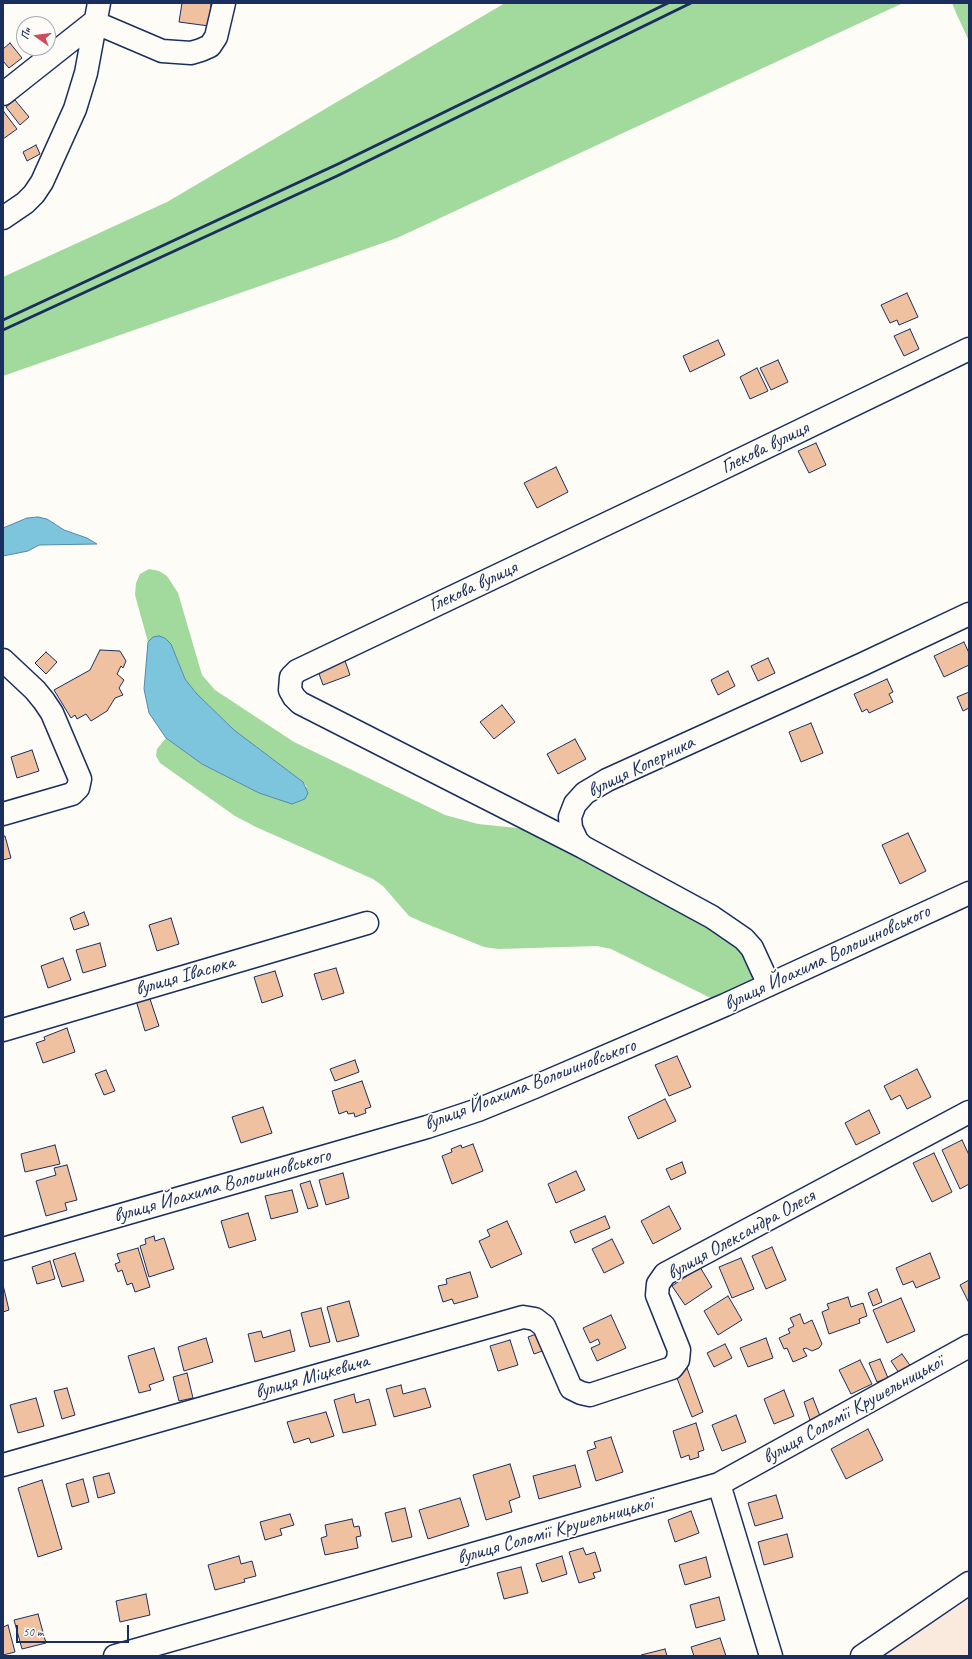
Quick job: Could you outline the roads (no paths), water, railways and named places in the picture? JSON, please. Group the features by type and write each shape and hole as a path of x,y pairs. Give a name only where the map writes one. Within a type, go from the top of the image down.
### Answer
{"street":[{"path":"97,13 156,49 172,53 191,54 210,46 216,37 224,3"},
{"path":"3,94 97,13"},
{"path":"3,218 25,203 42,182 81,92 97,13"},
{"name":"Глекова вулиця","path":"583,847 300,703 290,690 291,677 297,671 681,489 969,349"},
{"name":"вулиця Коперника","path":"769,985 752,948 744,939 712,917 583,847 577,841 571,828 571,811 579,798 592,788 969,614"},
{"path":"3,660 35,690 44,701 55,720 80,779 78,788 72,794 3,814"},
{"name":"вулиця Йоахима Волошиновського","path":"3,1249 427,1127 478,1110 769,985 969,892"},
{"name":"вулиця Івасюка","path":"3,1030 367,923"},
{"name":"вулиця Олександра Олеся","path":"581,1393 590,1395 672,1368 678,1360 679,1350 657,1295 658,1284 665,1274 969,1112"},
{"name":"вулиця Міцкевича","path":"3,1465 523,1317 535,1319 544,1326 571,1388 581,1393"},
{"name":"вулиця Соломії Крушельницької","path":"115,1656 719,1484 969,1346"},
{"path":"719,1484 771,1656"},
{"path":"862,1656 969,1583"}],"water":[{"path":"38,517 47,519 64,530 87,538 97,544 39,545 28,551 3,556 3,528 27,518"},
{"path":"159,636 165,638 171,644 185,679 196,693 234,730 303,782 308,793 305,799 292,804 259,793 202,764 166,738 149,713 144,689 148,642 153,637"}],"railway":[{"path":"3,320 338,164 668,3"},
{"path":"3,330 337,176 691,3"}]}
